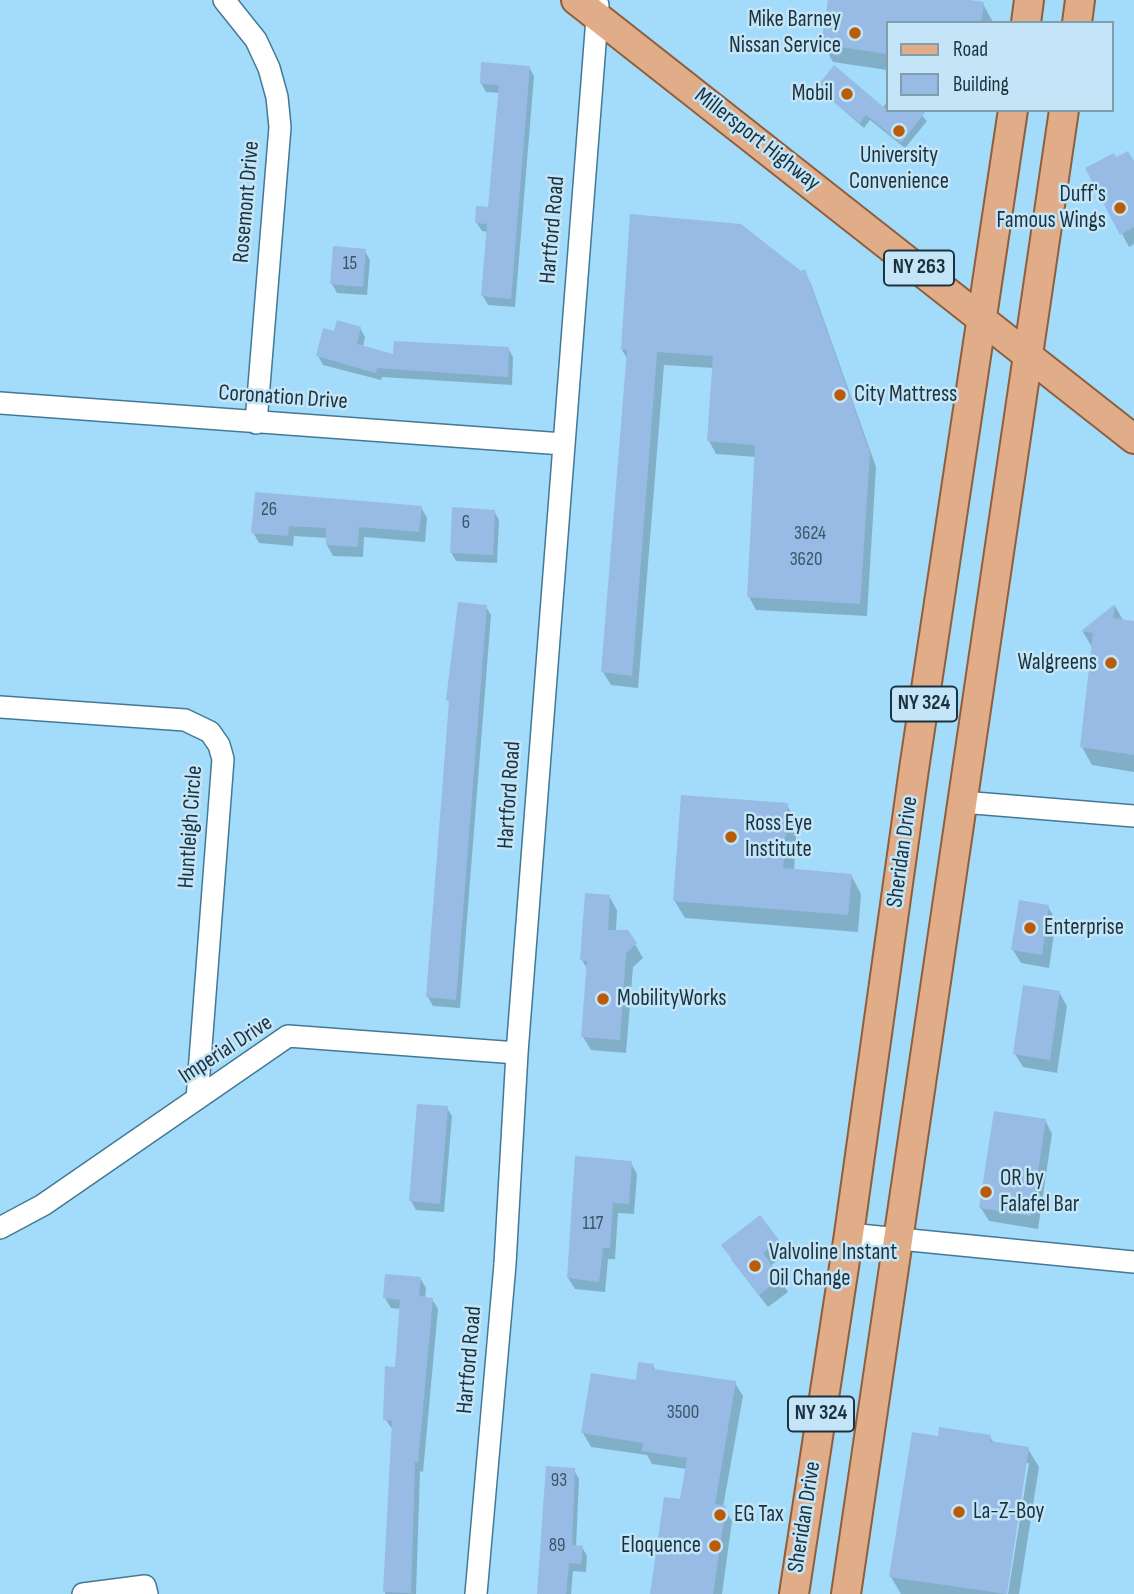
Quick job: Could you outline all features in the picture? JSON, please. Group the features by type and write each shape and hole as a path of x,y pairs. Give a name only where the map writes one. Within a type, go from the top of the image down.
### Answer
{"main road":[{"path":"1026,21 1029,0"},
{"path":"1077,21 1080,0"},
{"name":"Millersport Highway","path":"591,5 1028,356 1131,431"},
{"name":"Sheridan Drive","path":"794,1594 1013,112"},
{"name":"NY 324","path":"846,1594 1064,112"}],"street":[{"name":"Rosemont Drive","path":"224,0 256,40 269,68 277,97 280,127 256,423"},
{"name":"Hartford Road","path":"476,1594 505,1264 517,1053 563,444 591,5"},
{"name":"Coronation Drive","path":"0,403 563,444"},
{"name":"Huntleigh Circle","path":"0,707 185,720 210,732 219,745 223,759 197,1099"},
{"path":"962,802 1134,816"},
{"name":"Imperial Drive","path":"0,1228 43,1205 288,1036 517,1053"},
{"path":"849,1234 1134,1262"},
{"path":"83,1594 145,1586 147,1594"}],"building":[{"name":"Mike Barney Nissan Service","path":"828,0 984,2 981,21 886,21 886,54 821,44"},
{"path":"481,62 530,66 511,299 481,296 487,224 475,223 476,206 488,207 499,85 480,84"},
{"path":"834,65 886,109 886,112 925,112 901,143 866,115 860,123 816,88"},
{"name":"Duff's Famous Wings","path":"1128,151 1134,161 1134,227 1120,235 1085,168 1114,153 1116,157"},
{"path":"630,214 741,224 801,271 805,269 870,453 860,604 747,597 755,445 707,441 713,356 657,352 632,676 601,672 627,350 621,350"},
{"path":"333,246 366,249 363,287 330,284"},
{"path":"337,320 361,327 357,344 393,354 394,341 509,347 508,377 377,368 376,373 316,356 323,328 334,331"},
{"path":"255,492 422,506 419,532 359,527 358,547 326,545 326,528 289,526 288,536 251,533"},
{"path":"452,507 495,510 493,555 450,553"},
{"path":"458,602 487,605 456,1000 426,997 449,701 446,700"},
{"name":"Walgreens","path":"1115,604 1113,618 1134,621 1134,755 1080,747 1093,633 1081,631"},
{"name":"Ross Eye Institute","path":"681,795 788,803 783,868 852,874 848,915 673,901"},
{"name":"MobilityWorks","path":"585,893 610,895 608,930 628,930 637,943 626,953 620,1040 581,1037 587,961 580,960"},
{"name":"Enterprise","path":"1019,900 1049,905 1042,955 1011,950"},
{"path":"1023,985 1060,991 1050,1060 1013,1054"},
{"path":"417,1104 448,1106 440,1204 409,1201"},
{"path":"994,1111 1046,1119 1031,1216 979,1208"},
{"path":"575,1156 632,1161 629,1204 613,1203 610,1248 603,1248 599,1282 567,1278"},
{"name":"Valvoline Instant Oil Change","path":"760,1215 779,1240 763,1253 781,1278 759,1295 721,1245"},
{"path":"385,1274 421,1277 419,1296 433,1298 418,1462 415,1462 411,1593 383,1592 392,1421 383,1420 385,1366 395,1367 400,1300 383,1298"},
{"path":"638,1362 654,1364 653,1369 736,1381 715,1504 726,1506 713,1594 650,1594 664,1497 680,1499 687,1458 642,1451 643,1443 581,1433 591,1373 636,1380"},
{"name":"La-Z-Boy","path":"939,1427 991,1435 990,1441 1029,1447 1007,1594 889,1577 912,1432 938,1436"},
{"path":"546,1466 575,1468 572,1545 583,1546 581,1564 569,1563 566,1594 537,1594"}],"place":[{"name":"Mike Barney Nissan Service","path":"855,33"},
{"name":"Mobil","path":"847,94"},
{"name":"University Convenience","path":"899,131"},
{"name":"Duff's Famous Wings","path":"1120,208"},
{"name":"City Mattress","path":"840,395"},
{"name":"Walgreens","path":"1111,663"},
{"name":"Ross Eye Institute","path":"731,837"},
{"name":"Enterprise","path":"1030,928"},
{"name":"MobilityWorks","path":"603,999"},
{"name":"OR by Falafel Bar","path":"986,1192"},
{"name":"Valvoline Instant Oil Change","path":"755,1266"},
{"name":"La-Z-Boy","path":"959,1512"},
{"name":"EG Tax","path":"720,1515"},
{"name":"Eloquence","path":"715,1546"}]}
